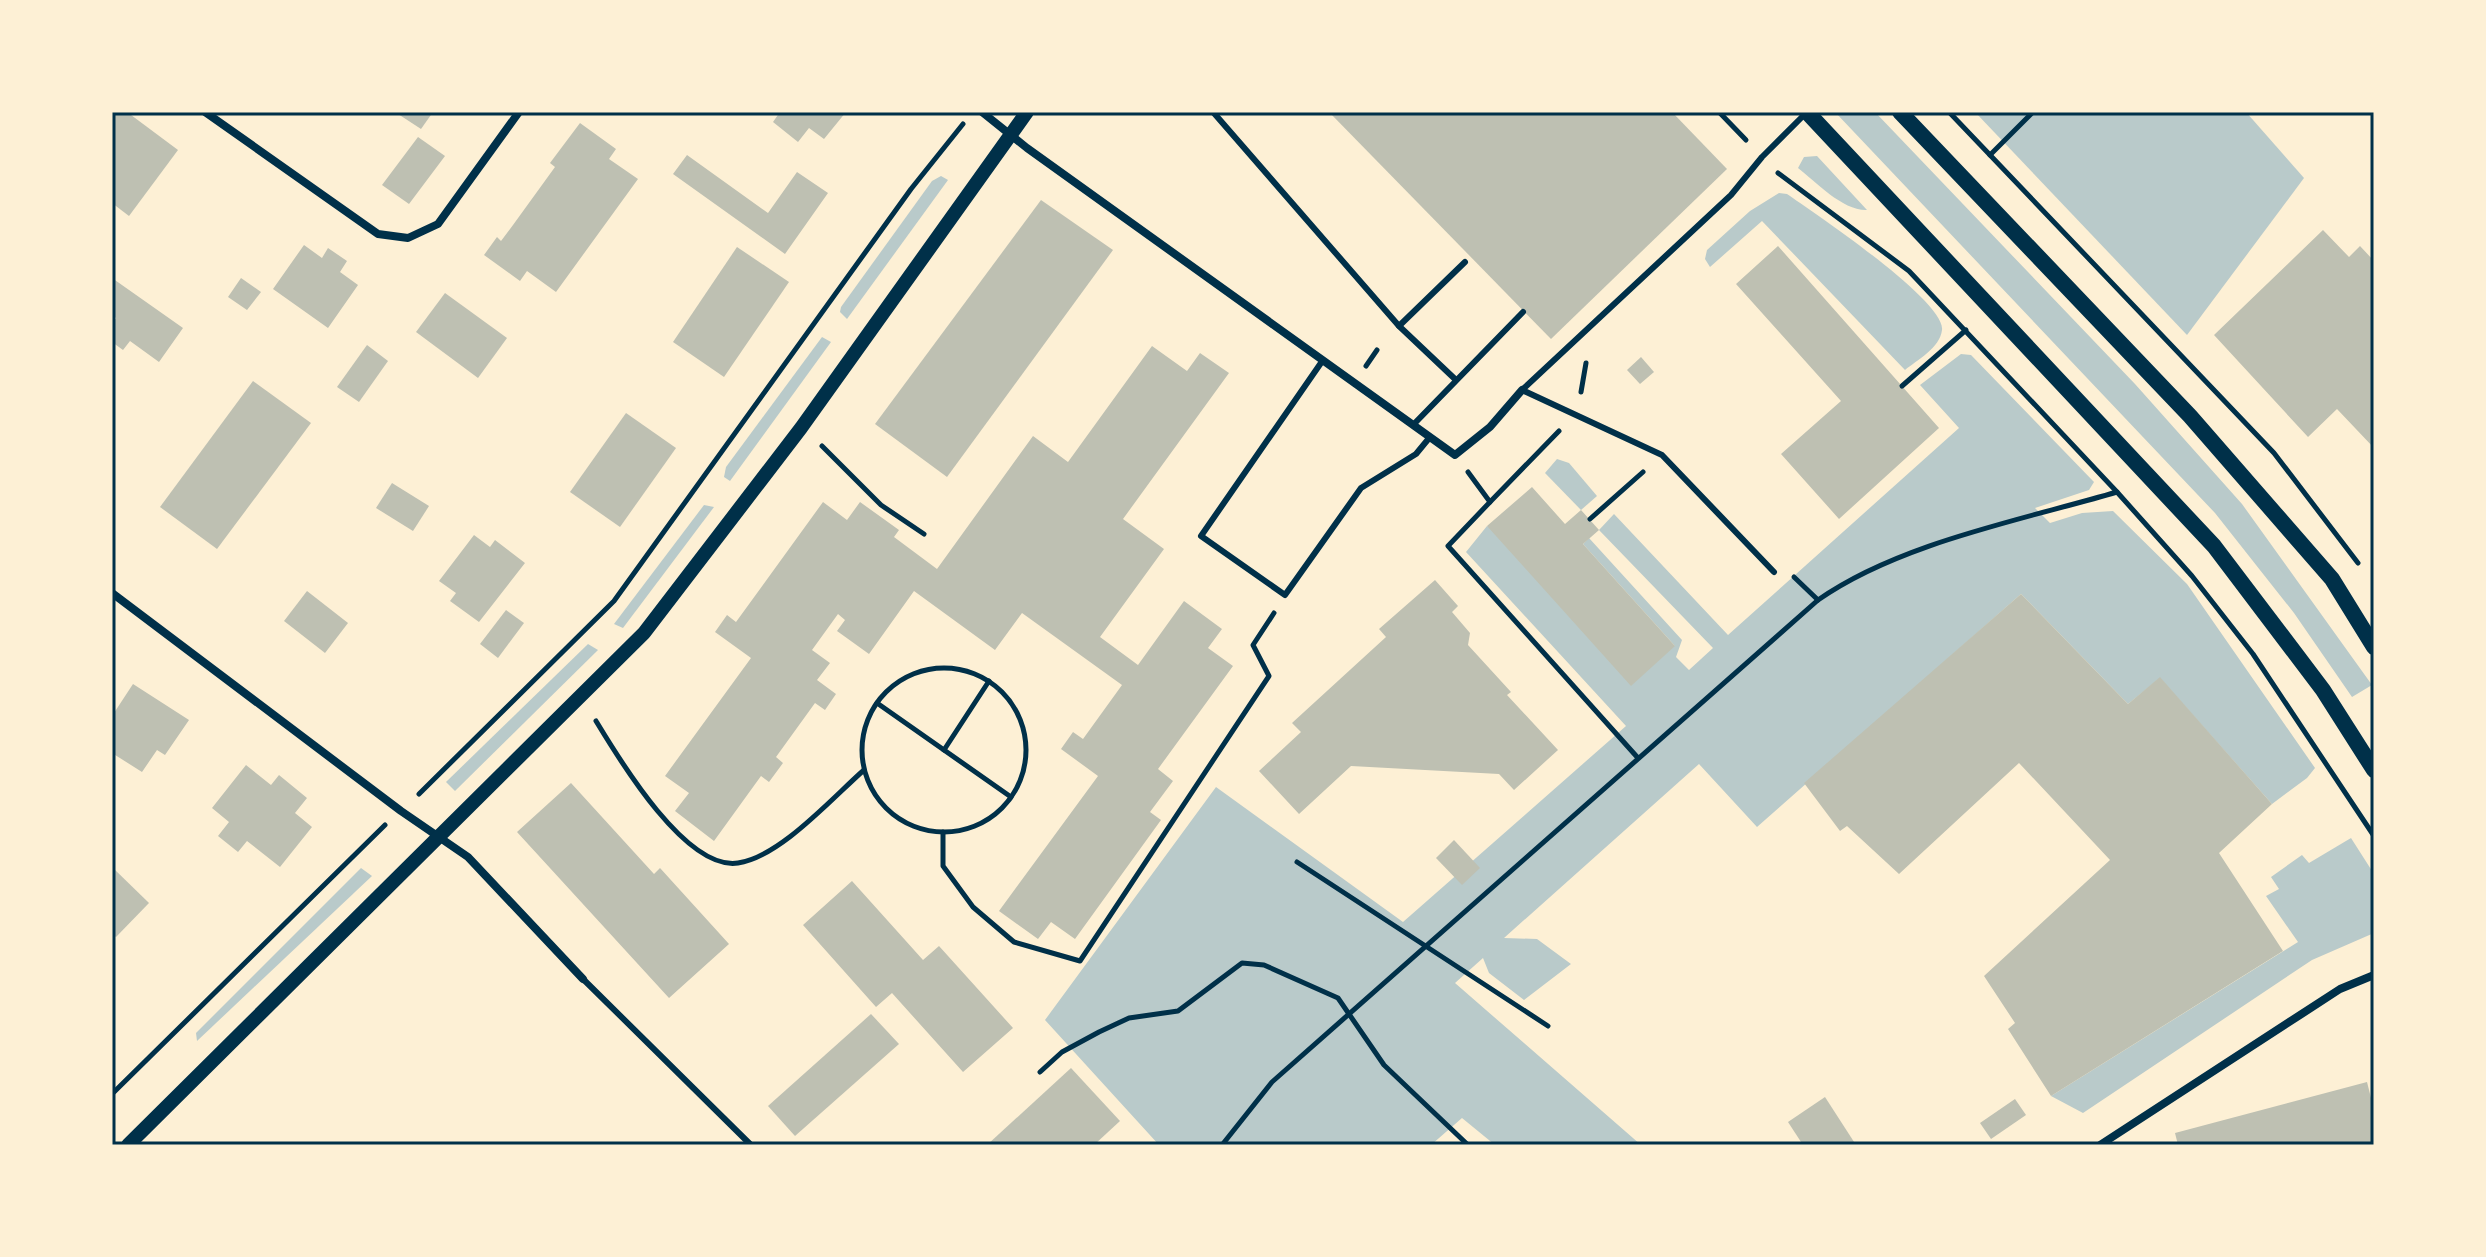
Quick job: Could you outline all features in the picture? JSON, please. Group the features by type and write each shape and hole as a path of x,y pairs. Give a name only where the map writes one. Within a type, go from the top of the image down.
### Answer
{"main road":[{"path":"1807,112 2214,546 2323,690 2374,770"},
{"path":"1900,112 2190,416 2332,579 2374,647"}],"street":[{"path":"205,112 378,234 408,238 438,224 519,112"},
{"path":"982,112 1008,134 1455,455 1490,427 1522,390"},
{"path":"128,1145 644,633 801,428 1008,134 1027,112"},
{"path":"112,593 401,811 468,857 583,979"},
{"path":"2100,1145 2340,989 2374,975"}],"lane":[{"path":"1213,112 1399,326 1456,380"},
{"path":"1774,572 1662,455 1522,390 1731,195 1762,157 1807,112"},
{"path":"1399,326 1465,262"},
{"path":"1413,425 1523,312"},
{"path":"1323,360 1201,536 1285,595 1361,488 1416,454 1430,437"},
{"path":"583,979 751,1145"}],"path":[{"path":"112,1094 614,601 911,189 973,112"},
{"path":"1719,112 1781,176 1867,236 1909,271 2117,492 2192,576 2253,654 2374,836"},
{"path":"1949,112 2274,453 2343,539 2366,575"},
{"path":"1990,155 2033,112"},
{"path":"1770,184 1781,176"},
{"path":"1902,386 1966,330"},
{"path":"1587,358 1574,414 1448,546 1638,758"},
{"path":"818,442 881,505 924,534"},
{"path":"1455,455 1490,502"},
{"path":"1590,519 1662,455"},
{"path":"1222,1145 1272,1082 1818,600 1839,586 1902,556 2117,492"},
{"path":"1774,572 1792,575 1818,600"},
{"path":"943,832 943,866 973,907 1014,942 1080,961 1269,676 1253,645 1285,595"},
{"path":"945,667 966,671 989,681 1016,709 1024,730 1023,772 1011,797 984,822 964,830 943,832 921,829 902,821 872,790 864,770 861,749 864,727 877,703 903,678 923,670 945,667"},
{"path":"944,750 989,681"},
{"path":"877,703 1011,797"},
{"path":"596,721 658,812 705,856 736,864 777,846 864,770"},
{"path":"1297,862 1548,1026"},
{"path":"1040,1072 1062,1052 1129,1018 1178,1011 1242,963 1264,965 1338,998 1352,1014 1384,1065 1468,1145"}],"shaded area":[{"path":"1835,112 1875,112 2135,384 2242,504 2372,685 2352,697 2294,613 2215,513"},
{"path":"1975,112 2246,112 2304,178 2187,335"},
{"path":"1817,156 1867,210 1839,201 1798,168 1804,157"},
{"path":"941,176 948,180 847,319 840,312 841,307 932,181"},
{"path":"1779,193 1787,194 1849,237 1923,299 1938,317 1942,330 1933,348 1905,370 1762,221 1710,267 1705,259 1707,250 1750,211"},
{"path":"822,337 831,342 730,481 724,477 726,467"},
{"path":"1961,354 1971,355 2094,482 2089,490 2035,508 2050,523 2082,513 2113,511 2187,584 2315,768 2307,778 2272,804 2160,678 2128,704 2021,594 1757,827 1699,764 1504,938 1537,939 1571,964 1524,1000 1489,973 1483,958 1455,983 1641,1145 1495,1145 1462,1118 1431,1145 1159,1145 1045,1020 1216,787 1403,922 1626,726 1466,552 1487,526 1675,646 1583,544 1589,538 1682,640 1676,657 1689,670 1713,648 1599,530 1614,514 1728,635 1959,428 1920,385"},
{"path":"1557,459 1569,463 1597,496 1581,510 1545,473"},
{"path":"704,505 714,507 623,628 614,624"},
{"path":"588,644 598,650 455,791 446,782"},
{"path":"2351,838 2374,874 2374,933 2312,960 2083,1113 2051,1096 2298,942 2266,896 2279,889 2271,877 2302,855 2309,863"},
{"path":"361,868 372,876 197,1041 196,1033"}],"building":[{"path":"112,112 127,112 178,150 129,216 112,203"},
{"path":"395,112 433,112 421,129"},
{"path":"780,112 846,112 824,139 809,128 798,142 773,122"},
{"path":"1329,112 1672,112 1727,169 1551,339"},
{"path":"580,123 616,149 609,159 638,179 556,292 527,271 520,281 484,255 497,237 501,241 513,225 555,167 550,163"},
{"path":"418,137 445,156 409,204 382,185"},
{"path":"687,155 768,213 797,172 828,193 785,254 673,174"},
{"path":"1041,200 1113,250 947,477 875,424"},
{"path":"2323,230 2349,257 2360,246 2374,261 2374,448 2337,409 2308,437 2214,335"},
{"path":"304,245 322,258 328,248 347,261 340,272 358,285 328,328 273,289"},
{"path":"1778,246 1939,428 1839,519 1781,454 1841,401 1736,284"},
{"path":"737,247 789,282 724,377 673,342"},
{"path":"112,278 183,328 159,362 130,341 123,350 112,342 112,324 116,318 112,315"},
{"path":"241,278 261,292 247,310 228,297"},
{"path":"445,293 507,338 478,378 416,332"},
{"path":"367,345 388,361 359,402 337,387"},
{"path":"1152,346 1187,371 1200,353 1229,373 1123,519 1164,549 1100,637 1138,665 1184,601 1222,629 1208,648 1233,666 1158,769 1173,781 1150,812 1161,820 1075,939 1051,922 1038,939 999,911 1098,776 1061,749 1073,732 1083,739 1122,685 1022,613 995,650 914,591 869,654 837,631 845,620 838,614 812,650 830,663 817,680 836,694 825,710 815,703 776,757 783,763 769,782 761,776 714,841 675,811 689,793 665,776 751,658 715,632 727,615 736,622 823,502 847,520 860,502 899,530 894,537 937,569 1033,436 1068,462"},
{"path":"1641,357 1654,372 1640,384 1627,370"},
{"path":"253,381 311,423 217,549 160,507"},
{"path":"626,413 676,448 620,527 570,492"},
{"path":"392,483 429,506 413,531 376,508"},
{"path":"1532,487 1565,524 1581,510 1599,530 1583,544 1675,646 1631,686 1487,526"},
{"path":"474,535 490,547 495,540 525,563 479,622 450,601 456,593 439,581"},
{"path":"1435,580 1458,606 1452,612 1470,633 1468,645 1511,692 1507,695 1558,750 1514,790 1499,774 1351,766 1299,814 1259,771 1301,732 1292,723 1386,637 1379,629"},
{"path":"307,591 348,623 325,653 284,621"},
{"path":"2021,594 2128,704 2160,677 2272,804 2219,853 2283,951 2051,1096 2008,1029 2015,1023 1984,976 2110,860 2019,763 1899,874 1847,826 1840,831 1804,783"},
{"path":"506,610 524,623 498,658 480,644"},
{"path":"133,684 189,720 165,755 157,750 142,772 112,753 112,716"},
{"path":"246,765 271,785 279,775 307,798 295,813 312,827 280,867 247,841 238,852 218,836 229,822 212,808"},
{"path":"571,783 654,874 660,868 729,944 669,998 517,832"},
{"path":"1454,840 1480,868 1462,885 1436,858"},
{"path":"112,867 149,903 116,937 112,934"},
{"path":"852,881 923,960 939,946 1013,1028 963,1072 892,993 876,1007 803,925"},
{"path":"871,1014 899,1044 795,1136 768,1106"},
{"path":"1071,1068 1120,1121 1094,1145 987,1145"},
{"path":"2367,1082 2374,1110 2374,1145 2178,1145 2175,1133"},
{"path":"1825,1097 1856,1145 1803,1145 1788,1122"},
{"path":"2015,1099 2026,1115 1991,1139 1980,1123"}]}
